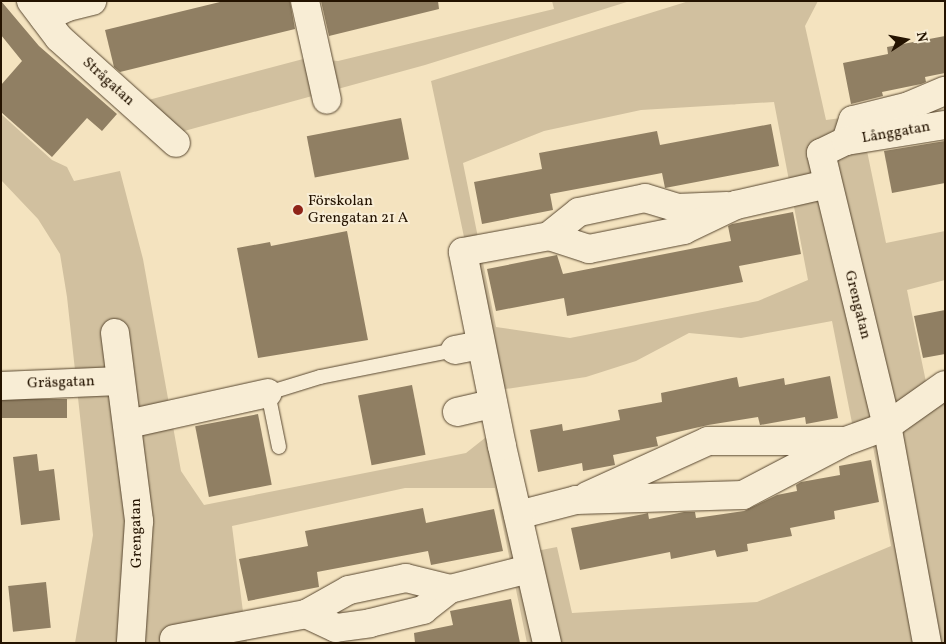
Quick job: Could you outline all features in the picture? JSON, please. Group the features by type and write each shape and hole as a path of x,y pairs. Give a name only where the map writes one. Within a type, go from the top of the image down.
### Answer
{"street":[{"name":"Strågatan","path":"37,10 68,7 92,1"},
{"path":"305,1 327,100"},
{"name":"Strågatan","path":"37,10 59,38 176,143"},
{"name":"Långgatan","path":"846,141 853,120 909,106 945,91"},
{"name":"Långgatan","path":"821,154 846,141 945,125"},
{"name":"Grengatan","path":"821,154 887,426 927,643"},
{"path":"549,236 589,249 675,220 828,184"},
{"path":"547,643 480,345 463,252 549,236 579,212 645,198 675,220"},
{"name":"Grengatan","path":"115,332 139,521 131,643"},
{"path":"454,350 480,345"},
{"name":"Gräsgatan","path":"1,386 120,381"},
{"path":"576,500 743,495 846,441 887,426 945,385"},
{"path":"128,424 268,392"},
{"path":"456,412 493,404"},
{"path":"518,515 576,500 708,441 846,441"},
{"path":"788,441 797,451 795,468"},
{"path":"306,614 336,628 370,623 423,610 450,589 529,569"},
{"path":"174,639 306,614 349,590 406,578 450,589"}],"lane":[{"path":"279,447 268,392 320,377 454,350"}],"shaded area":[{"path":"552,1 630,1 425,65 177,133 137,103 307,58 338,61 554,9"},
{"path":"689,1 818,1 805,26 826,120 841,118 866,146 886,243 945,231 945,280 907,290 926,382 945,387 945,643 527,643 495,488 405,488 232,526 247,643 75,643 93,535 67,297 60,254 38,219 1,180 1,114 52,160 67,167 74,181 120,171 143,259 181,471 204,505 466,453 490,434 496,388 431,81","holes":["774,102 808,280 758,301 570,338 496,327 463,163 544,131 641,110","832,321 852,423 872,441 891,546 757,602 572,613 557,547 536,551 499,390 586,377 636,361 689,333 741,338"]}],"building":[{"path":"1,1 39,46 117,114 102,131 87,118 52,157 1,112 1,85 22,61 1,35"},
{"path":"224,1 290,1 295,29 120,72 114,67 105,30"},
{"path":"321,1 438,1 439,9 329,36"},
{"path":"945,36 945,73 925,77 926,82 921,84 882,92 883,96 851,104 843,63 888,54 887,47"},
{"path":"401,118 409,159 315,178 307,136"},
{"path":"771,124 779,166 665,188 662,173 550,194 553,210 482,224 474,182 542,169 539,153 657,131 660,145"},
{"path":"945,141 945,183 892,193 884,151"},
{"path":"793,212 801,254 739,266 743,282 567,316 564,298 496,311 487,269 557,255 563,274 731,241 728,226 732,224"},
{"path":"347,231 368,340 258,358 237,248 270,242 271,246"},
{"path":"945,310 945,354 923,358 914,316"},
{"path":"830,376 838,418 806,424 805,417 760,425 758,417 708,425 656,437 658,446 613,455 615,465 583,471 582,463 538,472 530,430 562,424 563,431 620,420 618,410 662,402 661,393 737,377 739,387 784,378 785,385"},
{"path":"412,385 426,455 372,465 358,395"},
{"path":"1,399 67,399 67,418 1,418"},
{"path":"258,414 272,485 209,497 195,426"},
{"path":"37,454 39,471 54,469 60,520 21,525 13,457"},
{"path":"871,460 879,502 834,511 835,519 790,528 792,536 747,544 748,551 717,557 715,550 671,559 670,552 580,570 571,528 648,513 649,519 684,512 695,512 696,518 744,511 777,495 797,491 796,485 801,482 840,475 839,466"},
{"path":"423,508 426,523 494,509 503,551 431,565 428,551 317,572 319,587 248,601 239,559 308,546 305,531"},
{"path":"46,582 51,628 13,632 8,586"},
{"path":"511,599 520,643 415,643 414,633 453,625 450,611"}],"place":[{"name":"Förskolan Grengatan 21 A","path":"298,210"}]}
